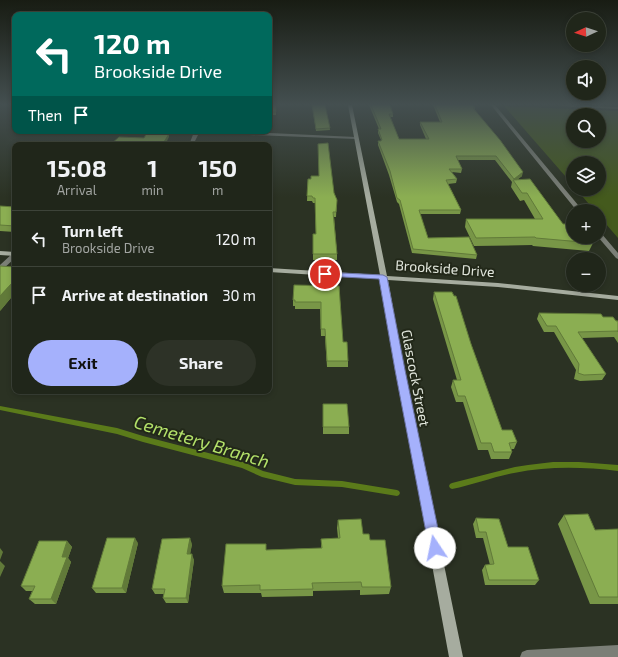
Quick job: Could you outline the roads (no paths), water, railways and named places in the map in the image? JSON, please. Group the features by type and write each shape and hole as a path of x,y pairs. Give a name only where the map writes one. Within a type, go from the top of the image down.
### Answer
{"street":[{"path":"303,136 356,138"},
{"path":"518,136 574,204"},
{"name":"Glascock Street","path":"356,138 456,657"},
{"path":"606,242 618,256"},
{"path":"0,253 12,254"},
{"path":"0,269 12,257"},
{"name":"Brookside Drive","path":"272,270 498,285 618,298"},
{"path":"527,657 618,652"}],"waterway":[{"name":"Cemetery Branch","path":"0,408 117,431 243,465 262,474 295,482 342,484 397,493"},
{"name":"Cemetery Branch","path":"452,486 507,472 541,466 579,465 618,468"}]}
